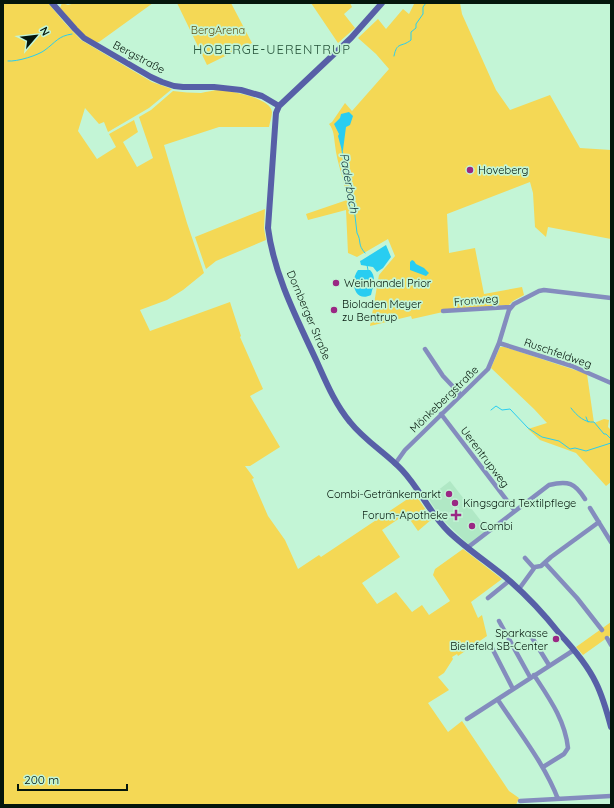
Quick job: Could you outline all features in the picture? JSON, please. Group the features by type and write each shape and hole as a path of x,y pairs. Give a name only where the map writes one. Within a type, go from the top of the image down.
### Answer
{"main road":[{"name":"Bergstraße","path":"52,3 84,38 151,77 174,86 214,87 241,90 262,96 279,106"},
{"path":"279,106 351,38 381,3"},
{"name":"Dornberger Straße","path":"279,106 276,113 268,228 270,240 283,283 306,338 340,408 356,429 402,470 418,490 439,522 467,548 519,589 547,618 588,669 603,699 611,727"}],"street":[{"path":"511,307 538,291 544,290 611,298"},
{"name":"Mönkebergstraße","path":"395,464 404,450 488,369 499,343 511,307"},
{"name":"Fronweg","path":"443,311 511,307"},
{"name":"Ruschfeldweg","path":"499,343 572,366 611,383"},
{"path":"425,348 442,376 461,395"},
{"name":"Uerentrupweg","path":"441,414 515,511"},
{"path":"467,548 549,485 558,483 573,485 586,499"},
{"path":"590,508 611,542"},
{"path":"519,589 534,568 545,563 599,522"},
{"path":"525,558 534,568"},
{"path":"545,563 577,598 602,630"},
{"path":"488,598 509,581"},
{"path":"499,621 532,676 556,710 564,729 568,748 564,754 543,767"},
{"path":"531,636 549,665"},
{"path":"607,638 611,645"},
{"path":"492,648 513,688"},
{"path":"467,719 574,650"},
{"path":"498,700 543,767 558,799"},
{"path":"520,801 611,796"}],"shaded area":[{"path":"450,481 488,530 469,545 441,518 428,498"}],"green space":[{"path":"3,3 48,3 81,40 152,82 172,89 149,108 108,132 104,122 99,124 85,108 78,131 97,159 116,147 109,134 134,120 138,132 123,142 137,167 153,158 139,117 151,110 173,91 201,93 217,90 225,91 250,96 258,99 270,107 272,112 269,127 219,127 164,145 187,223 204,273 183,290 167,300 140,310 150,331 230,302 241,336 240,337 263,389 250,396 280,447 250,466 245,466 254,478 252,479 268,516 285,540 298,569 319,555 321,557 415,494 432,519 418,531 406,514 382,530 400,557 362,583 377,604 396,592 412,612 422,605 429,615 450,601 433,575 435,569 463,549 502,579 471,602 478,618 482,615 487,636 458,656 457,654 452,657 453,659 444,673 438,677 449,690 428,703 448,732 462,721 509,791 519,798 516,805 3,805"},
{"path":"62,3 68,5 75,3 153,3 96,43 83,34 60,8"},
{"name":"BergArena","path":"177,3 231,3 252,43 207,65"},
{"path":"311,3 350,3 352,7 344,14 355,28 338,43"},
{"path":"413,3 460,3 462,14 496,90 510,110 550,95 580,148 611,150 611,239 548,227 546,237 535,227 533,193 530,182 447,214 449,253 475,248 484,294 522,287 524,295 509,305 442,310 443,312 412,319 411,316 370,326 379,275 395,256 388,239 357,257 348,253 346,210 308,220 306,214 347,200 336,152 334,134 329,124 345,103 352,111 389,69 376,54 358,38 378,19 386,29 403,9 409,14 414,4"},
{"path":"265,209 264,228 266,240 216,261 206,269 195,237"},
{"path":"500,347 505,347 587,374 594,423 604,419 609,420 608,427 611,430 611,482 606,486 576,453 540,440 528,429 547,423 491,368"},
{"path":"611,622 611,635 583,655 576,647"}],"water":[{"path":"349,112 353,116 350,125 346,127 342,151 338,136 339,134 334,124 340,118 341,114"},
{"path":"386,245 391,257 383,268 377,272 373,267 361,265 360,261"},
{"path":"412,260 429,273 426,276 410,270 410,262"},
{"path":"358,270 370,270 372,273 374,282 371,295 365,297 357,294 354,280"}],"waterway":[{"name":"Paderbach","path":"394,56 398,46 411,40 411,32 416,28 416,24 423,14 423,7 426,3"},
{"path":"8,61 28,58 38,54 60,38 72,34"},
{"name":"Paderbach","path":"342,150 344,163 352,190 357,233 360,245 365,253"},
{"name":"Paderbach","path":"367,265 368,270"},
{"path":"491,410 496,406 502,410 510,409 528,428 542,437 559,441 570,449 575,448 586,451 611,443"},
{"path":"571,408 581,418 594,422 604,434 611,439"},
{"path":"586,417 588,422"}],"place":[{"name":"Hoveberg","path":"470,170"},
{"name":"Weinhandel Prior","path":"336,283"},
{"name":"Bioladen Meyer zu Bentrup","path":"334,310"},
{"name":"Combi-Getränkemarkt","path":"449,494"},
{"name":"Kingsgard Textilpflege","path":"455,503"},
{"name":"Forum-Apotheke","path":"456,515"},
{"name":"Combi","path":"472,526"},
{"name":"Sparkasse Bielefeld SB-Center","path":"556,639"}],"district":[{"name":"HOBERGE-UERENTRUP","path":"272,49"}]}
